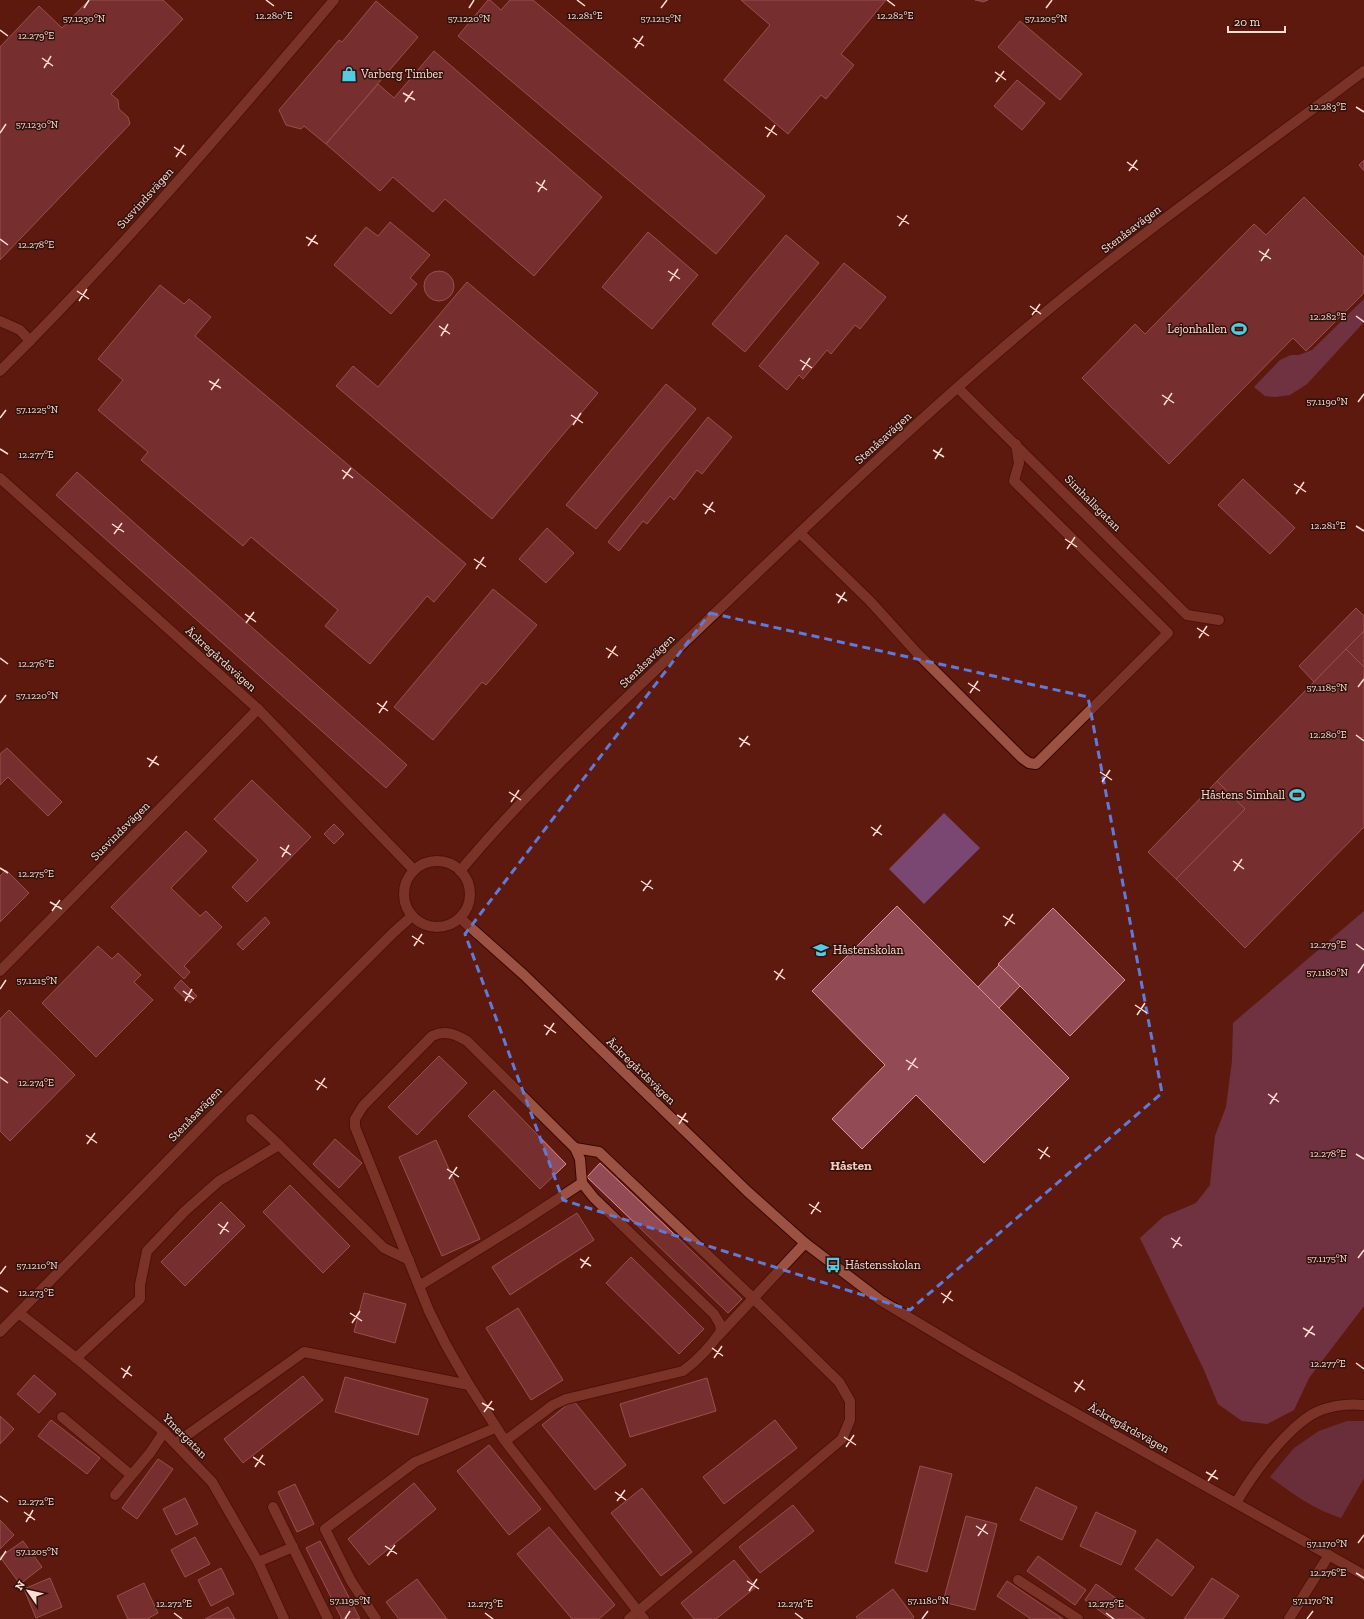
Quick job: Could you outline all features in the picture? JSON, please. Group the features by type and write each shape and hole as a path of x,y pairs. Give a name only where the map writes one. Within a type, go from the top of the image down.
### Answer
{"street":[{"name":"Susvindsvägen","path":"0,371 30,341 152,210 334,0"},
{"name":"Stenåsavägen","path":"460,871 518,804 579,743 800,533 958,388 1031,324 1118,254 1364,71"},
{"path":"0,321 20,330 30,341"},
{"name":"Simhallsgatan","path":"958,388 1187,615 1219,620"},
{"path":"800,533 870,602 917,653 1022,758 1029,763 1036,764 1168,633 1014,481 1019,463 1016,444"},
{"name":"Äckregårdsvägen","path":"0,478 258,709 414,870"},
{"name":"Susvindsvägen","path":"0,971 258,709"},
{"path":"441,861 448,863 460,871 467,881 470,894 467,907 460,918 448,925 436,928 422,924 412,916 405,904 404,889 406,882 414,870 427,862 441,861"},
{"name":"Stenåsavägen","path":"0,1332 281,1045 393,933 412,916"},
{"name":"Äckregårdsvägen","path":"460,918 524,975 742,1186 805,1243 880,1300 917,1323 1364,1575"},
{"path":"641,1615 495,1428 469,1385 446,1345 419,1286 355,1127 355,1120 364,1106 432,1036 439,1033 448,1032 456,1034 468,1041 575,1148 580,1160 582,1183 594,1198 714,1314 720,1324 721,1331 717,1337"},
{"path":"251,1119 384,1248 409,1260"},
{"path":"76,1358 140,1299 140,1285 147,1251 185,1211 219,1181 279,1145"},
{"path":"575,1148 599,1152 840,1382 850,1401 850,1420 842,1439 641,1615 629,1619"},
{"path":"419,1286 582,1183"},
{"path":"506,1442 553,1405 566,1399 683,1371 694,1363 805,1243"},
{"name":"Ymergatan","path":"19,1313 76,1358 164,1432 212,1482 258,1562 284,1619"},
{"path":"176,1443 304,1352 469,1385"},
{"path":"1236,1503 1255,1473 1281,1442 1293,1429 1311,1415 1328,1408 1352,1403 1364,1405"},
{"path":"62,1417 132,1475"},
{"path":"376,1619 351,1581 325,1529 415,1462 495,1428"},
{"path":"115,1495 150,1453 164,1432"},
{"path":"273,1507 328,1619"},
{"path":"258,1562 293,1547"},
{"path":"1289,1619 1329,1555"},
{"path":"1018,1580 1078,1619"}],"highlighted area":[{"path":"710,613 1088,697 1162,1093 910,1310 563,1200 465,934"}],"shaded area":[{"path":"1364,299 1364,322 1307,384 1290,395 1275,397 1265,396 1254,387 1280,360 1291,355 1299,355 1312,350"},
{"path":"944,813 980,848 924,904 889,869"},
{"path":"1364,911 1364,1306 1309,1378 1294,1410 1267,1424 1242,1421 1218,1404 1204,1370 1140,1238 1163,1217 1196,1203 1210,1185 1215,1136 1226,1107 1232,1061 1233,1023"},
{"path":"1347,1421 1364,1421 1364,1478 1341,1518 1312,1506 1270,1477 1294,1448 1319,1431"}],"building":[{"path":"89,0 163,0 183,19 111,94 118,100 119,109 128,117 130,124 0,260 0,47 39,6 62,28"},
{"path":"488,0 490,0 501,10 510,0 533,0 765,196 716,254 458,36"},
{"path":"741,0 886,0 841,54 854,65 826,99 821,95 788,134 724,80 770,25"},
{"path":"976,0 988,0 983,2"},
{"path":"376,1 418,37 326,144 304,126 301,129 286,125 279,110 339,40 342,42"},
{"path":"1020,21 1082,74 1060,100 998,47"},
{"path":"434,51 602,197 534,276 445,199 433,212 393,177 380,191 326,144 378,84 394,98"},
{"path":"1017,80 1045,103 1022,130 994,106"},
{"path":"1364,160 1364,171 1359,165"},
{"name":"Lejonhallen","path":"1304,197 1364,257 1364,293 1306,351 1293,338 1169,464 1082,378 1135,324 1145,334 1254,224 1266,235"},
{"path":"390,222 430,255 410,278 417,284 391,314 334,265 366,227 378,236"},
{"path":"648,232 698,275 652,329 602,287"},
{"path":"786,235 819,263 745,352 712,324"},
{"path":"844,263 886,297 860,329 855,325 831,354 827,350 803,379 799,375 787,390 759,366"},
{"path":"439,271 450,275 454,286 450,297 439,301 428,297 424,286 428,275"},
{"path":"467,282 598,393 492,519 336,386 353,366 378,387"},
{"path":"160,285 184,304 189,299 211,317 195,336 466,564 434,602 427,596 370,664 325,626 338,610 251,537 243,546 141,460 148,452 98,410 123,380 98,359"},
{"path":"666,384 696,409 596,529 566,505"},
{"path":"708,417 732,437 702,474 697,470 674,500 670,496 647,524 643,521 619,551 608,542"},
{"path":"77,472 407,765 386,788 56,495"},
{"path":"1243,479 1295,528 1270,554 1218,505"},
{"path":"547,528 574,553 546,583 519,559"},
{"path":"493,589 537,625 486,685 482,682 433,740 394,707"},
{"path":"1356,608 1364,616 1364,631 1314,682 1299,666"},
{"path":"1364,631 1364,667 1346,649"},
{"name":"Håstens Simhall","path":"1346,649 1364,667 1364,827 1245,948 1176,879 1245,809 1217,781"},
{"path":"7,748 62,802 48,816 8,777 0,785 0,754"},
{"path":"252,780 311,837 247,902 232,887 258,860 214,819"},
{"path":"1217,781 1245,809 1176,879 1148,852"},
{"path":"334,824 344,834 334,844 324,834"},
{"path":"186,831 207,851 171,888 200,916 206,911 222,927 184,966 190,972 184,979 111,907"},
{"path":"6,870 29,893 0,922 0,876"},
{"path":"897,906 1069,1078 984,1163 916,1095 862,1149 832,1119 885,1065 812,991"},
{"path":"1053,908 1125,980 1070,1036 998,964"},
{"path":"265,917 270,923 243,950 237,944"},
{"path":"98,946 112,959 118,953 141,975 134,982 153,1000 96,1057 42,1003"},
{"path":"999,965 1020,986 999,1008 978,987"},
{"path":"181,980 197,996 190,1003 174,988"},
{"path":"9,1010 75,1075 10,1141 0,1131 0,1019"},
{"path":"439,1056 467,1083 417,1135 388,1107"},
{"path":"494,1090 566,1164 540,1189 468,1116"},
{"path":"335,1139 362,1163 339,1188 313,1164"},
{"path":"436,1140 480,1239 442,1256 399,1157"},
{"path":"600,1163 742,1299 728,1313 587,1177"},
{"path":"290,1185 350,1246 323,1273 263,1212"},
{"path":"221,1202 245,1226 185,1286 161,1262"},
{"path":"577,1213 594,1240 510,1295 492,1267"},
{"path":"631,1257 704,1329 679,1354 606,1283"},
{"path":"364,1293 406,1304 395,1343 354,1332"},
{"path":"518,1308 563,1380 531,1400 486,1328"},
{"path":"34,1375 56,1394 39,1413 17,1394"},
{"path":"303,1376 323,1400 243,1463 224,1439"},
{"path":"345,1377 428,1399 418,1435 335,1412"},
{"path":"707,1378 716,1411 630,1437 620,1404"},
{"path":"573,1400 626,1465 595,1490 542,1425"},
{"path":"0,1416 14,1429 0,1444"},
{"path":"51,1420 100,1458 87,1474 38,1436"},
{"path":"775,1420 797,1448 724,1504 703,1477"},
{"path":"489,1445 541,1509 509,1535 457,1471"},
{"path":"158,1459 173,1469 137,1519 122,1508"},
{"path":"920,1466 952,1474 927,1572 895,1563"},
{"path":"414,1483 436,1509 369,1565 348,1539"},
{"path":"295,1484 314,1524 297,1532 278,1492"},
{"path":"1036,1487 1077,1507 1062,1540 1020,1520"},
{"path":"642,1488 692,1552 661,1576 611,1513"},
{"path":"185,1498 198,1524 176,1535 163,1509"},
{"path":"793,1505 814,1531 760,1573 739,1547"},
{"path":"1096,1512 1136,1531 1121,1565 1080,1546"},
{"path":"966,1516 997,1524 975,1610 943,1602"},
{"path":"0,1520 14,1535 0,1549"},
{"path":"549,1527 615,1605 599,1619 572,1619 517,1554"},
{"path":"195,1537 210,1564 185,1577 171,1550"},
{"path":"1157,1539 1194,1567 1172,1596 1135,1569"},
{"path":"23,1541 42,1567 20,1584 0,1557"},
{"path":"320,1541 360,1619 342,1619 306,1548"},
{"path":"1038,1556 1086,1590 1075,1605 1027,1571"},
{"path":"734,1560 756,1587 716,1619 694,1619 681,1603"},
{"path":"221,1568 234,1594 211,1606 198,1580"},
{"path":"50,1578 62,1607 36,1618 24,1589"},
{"path":"1212,1578 1239,1596 1223,1619 1184,1619"},
{"path":"417,1579 447,1619 399,1619 386,1602"},
{"path":"1007,1581 1063,1619 1031,1619 997,1596"},
{"path":"144,1583 158,1613 147,1619 128,1619 117,1596"},
{"path":"1096,1584 1145,1619 1111,1619 1085,1600"},
{"path":"893,1589 914,1617 911,1619 858,1619 856,1617"},
{"path":"228,1607 235,1619 205,1619"}],"place":[{"name":"Varberg Timber","path":"349,74"},
{"name":"Lejonhallen","path":"1239,329"},
{"name":"Håstens Simhall","path":"1297,795"},
{"name":"Håstenskolan","path":"821,950"},
{"name":"Håstensskolan","path":"833,1265"}],"district":[{"name":"Håsten","path":"851,1165"}]}
